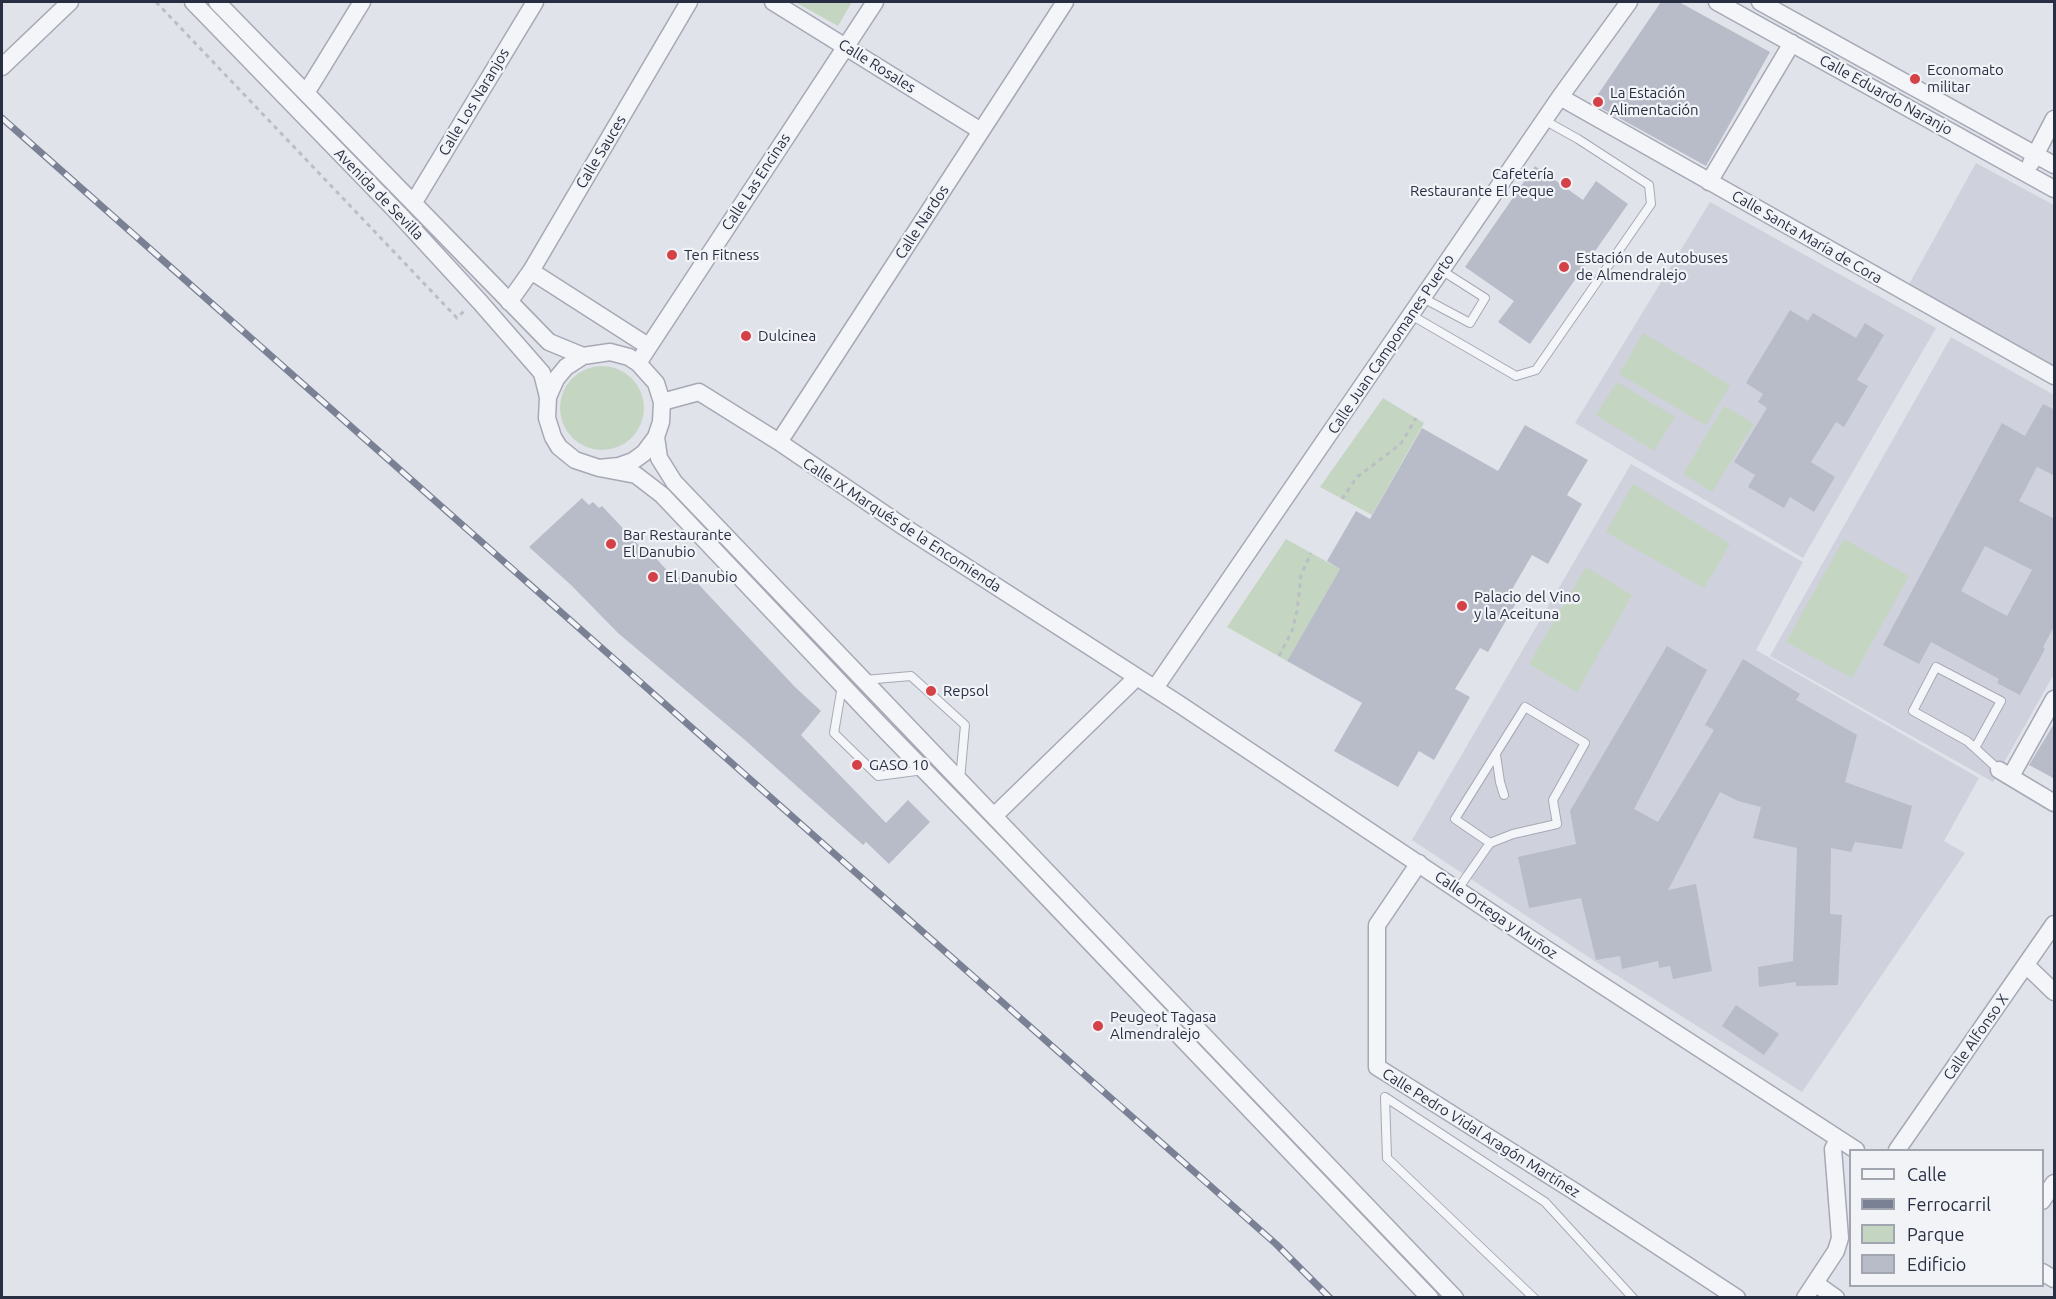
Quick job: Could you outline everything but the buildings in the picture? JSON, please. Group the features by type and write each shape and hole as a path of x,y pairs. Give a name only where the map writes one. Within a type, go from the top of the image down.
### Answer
{"street":[{"path":"2,67 70,2"},
{"name":"Avenida de Sevilla","path":"193,2 399,213 475,296 542,373 548,397"},
{"path":"306,93 362,2"},
{"name":"Calle Los Naranjos","path":"414,202 535,2"},
{"name":"Calle Sauces","path":"510,302 531,271 689,2"},
{"name":"Calle Rosales","path":"773,2 981,131"},
{"name":"Calle Las Encinas","path":"638,363 875,2"},
{"name":"Calle Nardos","path":"779,442 1065,2"},
{"name":"Calle Juan Campomanes Puerto","path":"1155,688 1544,120 1629,2"},
{"name":"Calle Eduardo Naranjo","path":"1717,2 2055,189"},
{"name":"Calle Eduardo Naranjo","path":"1760,2 2055,165"},
{"name":"Avenida de Sevilla","path":"224,4 306,93 549,342 583,356"},
{"path":"1709,182 1792,43"},
{"name":"Calle Santa María de Cora","path":"1560,97 2055,376"},
{"path":"2026,173 2055,119"},
{"path":"531,271 648,346"},
{"path":"599,468 619,466 644,453 656,437 662,422 662,402 656,383 638,363 629,357 609,352 583,356 566,367 556,379 548,397 547,417 553,437 559,447 575,460 599,468 636,475 662,495 842,686 1430,1298"},
{"name":"Calle IX Marqués de la Encomienda","path":"662,402 699,392 1137,677"},
{"path":"656,437 659,458 674,482 1455,1298"},
{"path":"994,816 1137,677"},
{"name":"Calle Ortega y Muñoz","path":"1137,677 1419,862 1537,943 1854,1149"},
{"path":"2055,699 2005,773 2055,803"},
{"name":"Calle Pedro Vidal Aragón Martínez","path":"1419,862 1377,925 1377,1067 1577,1193 1737,1298"},
{"name":"Calle Alfonso X","path":"1898,1149 2055,924"},
{"path":"2026,965 2055,992"},
{"path":"1805,1298 1836,1251 1840,1238 1833,1149 1838,1139"},
{"path":"2044,1200 2055,1183"},
{"path":"1815,1283 1836,1298"}],"lane":[{"path":"1410,315 1516,376 1536,370 1651,204 1649,185 1544,120"},
{"path":"1423,298 1470,323 1485,298 1441,270"},
{"path":"1975,748 2001,701 1936,667 1913,711 1967,741 1975,748 2005,773"},
{"path":"863,680 911,676 965,724 960,781"},
{"path":"842,686 834,734 878,776 924,770"},
{"path":"1458,889 1490,843 1513,834 1557,824 1553,800 1585,743 1525,707 1455,819 1490,843"},
{"path":"1496,754 1504,795"},
{"path":"1534,1298 1387,1158 1385,1097 1545,1202 1634,1298"}],"path":[{"path":"156,2 457,318"},
{"path":"1342,499 1350,484 1357,477 1402,442 1416,418"},
{"path":"1279,656 1292,631 1301,575 1311,553"}],"shaded area":[{"path":"1976,163 2054,205 2054,366 1908,286"},
{"path":"1710,202 1936,328 1803,558 1575,423"},
{"path":"1951,337 2054,395 2054,674 1993,782 1770,656"},
{"path":"1631,464 1803,562 1756,650 1979,778 1944,841 1965,853 1802,1092 1605,968 1412,840"}],"green space":[{"path":"795,2 852,2 838,26"},
{"path":"1643,333 1730,385 1706,425 1619,374"},
{"path":"602,366 618,369 632,378 641,392 644,408 641,424 632,438 618,447 602,450 586,447 572,438 563,424 560,408 563,392 572,378 586,369"},
{"path":"1617,382 1675,417 1654,451 1596,415"},
{"path":"1383,398 1424,423 1372,515 1320,487"},
{"path":"1724,406 1754,424 1712,492 1683,474"},
{"path":"1633,484 1730,544 1704,588 1606,532"},
{"path":"1286,539 1340,569 1287,661 1227,627"},
{"path":"1844,539 1909,576 1852,678 1786,642"},
{"path":"1586,567 1632,595 1577,692 1529,664"}],"railway":[{"path":"2,118 1276,1244 1330,1298"}],"place":[{"name":"Economato militar","path":"1915,79"},
{"name":"La Estación Alimentación","path":"1598,102"},
{"name":"Cafetería Restaurante El Peque","path":"1566,183"},
{"name":"Ten Fitness","path":"672,255"},
{"name":"Estación de Autobuses de Almendralejo","path":"1564,267"},
{"name":"Dulcinea","path":"746,336"},
{"name":"Bar Restaurante El Danubio","path":"611,544"},
{"name":"El Danubio","path":"653,577"},
{"name":"Palacio del Vino y la Aceituna","path":"1462,606"},
{"name":"Repsol","path":"931,691"},
{"name":"GASO 10","path":"857,765"},
{"name":"Peugeot Tagasa Almendralejo","path":"1098,1026"}]}
